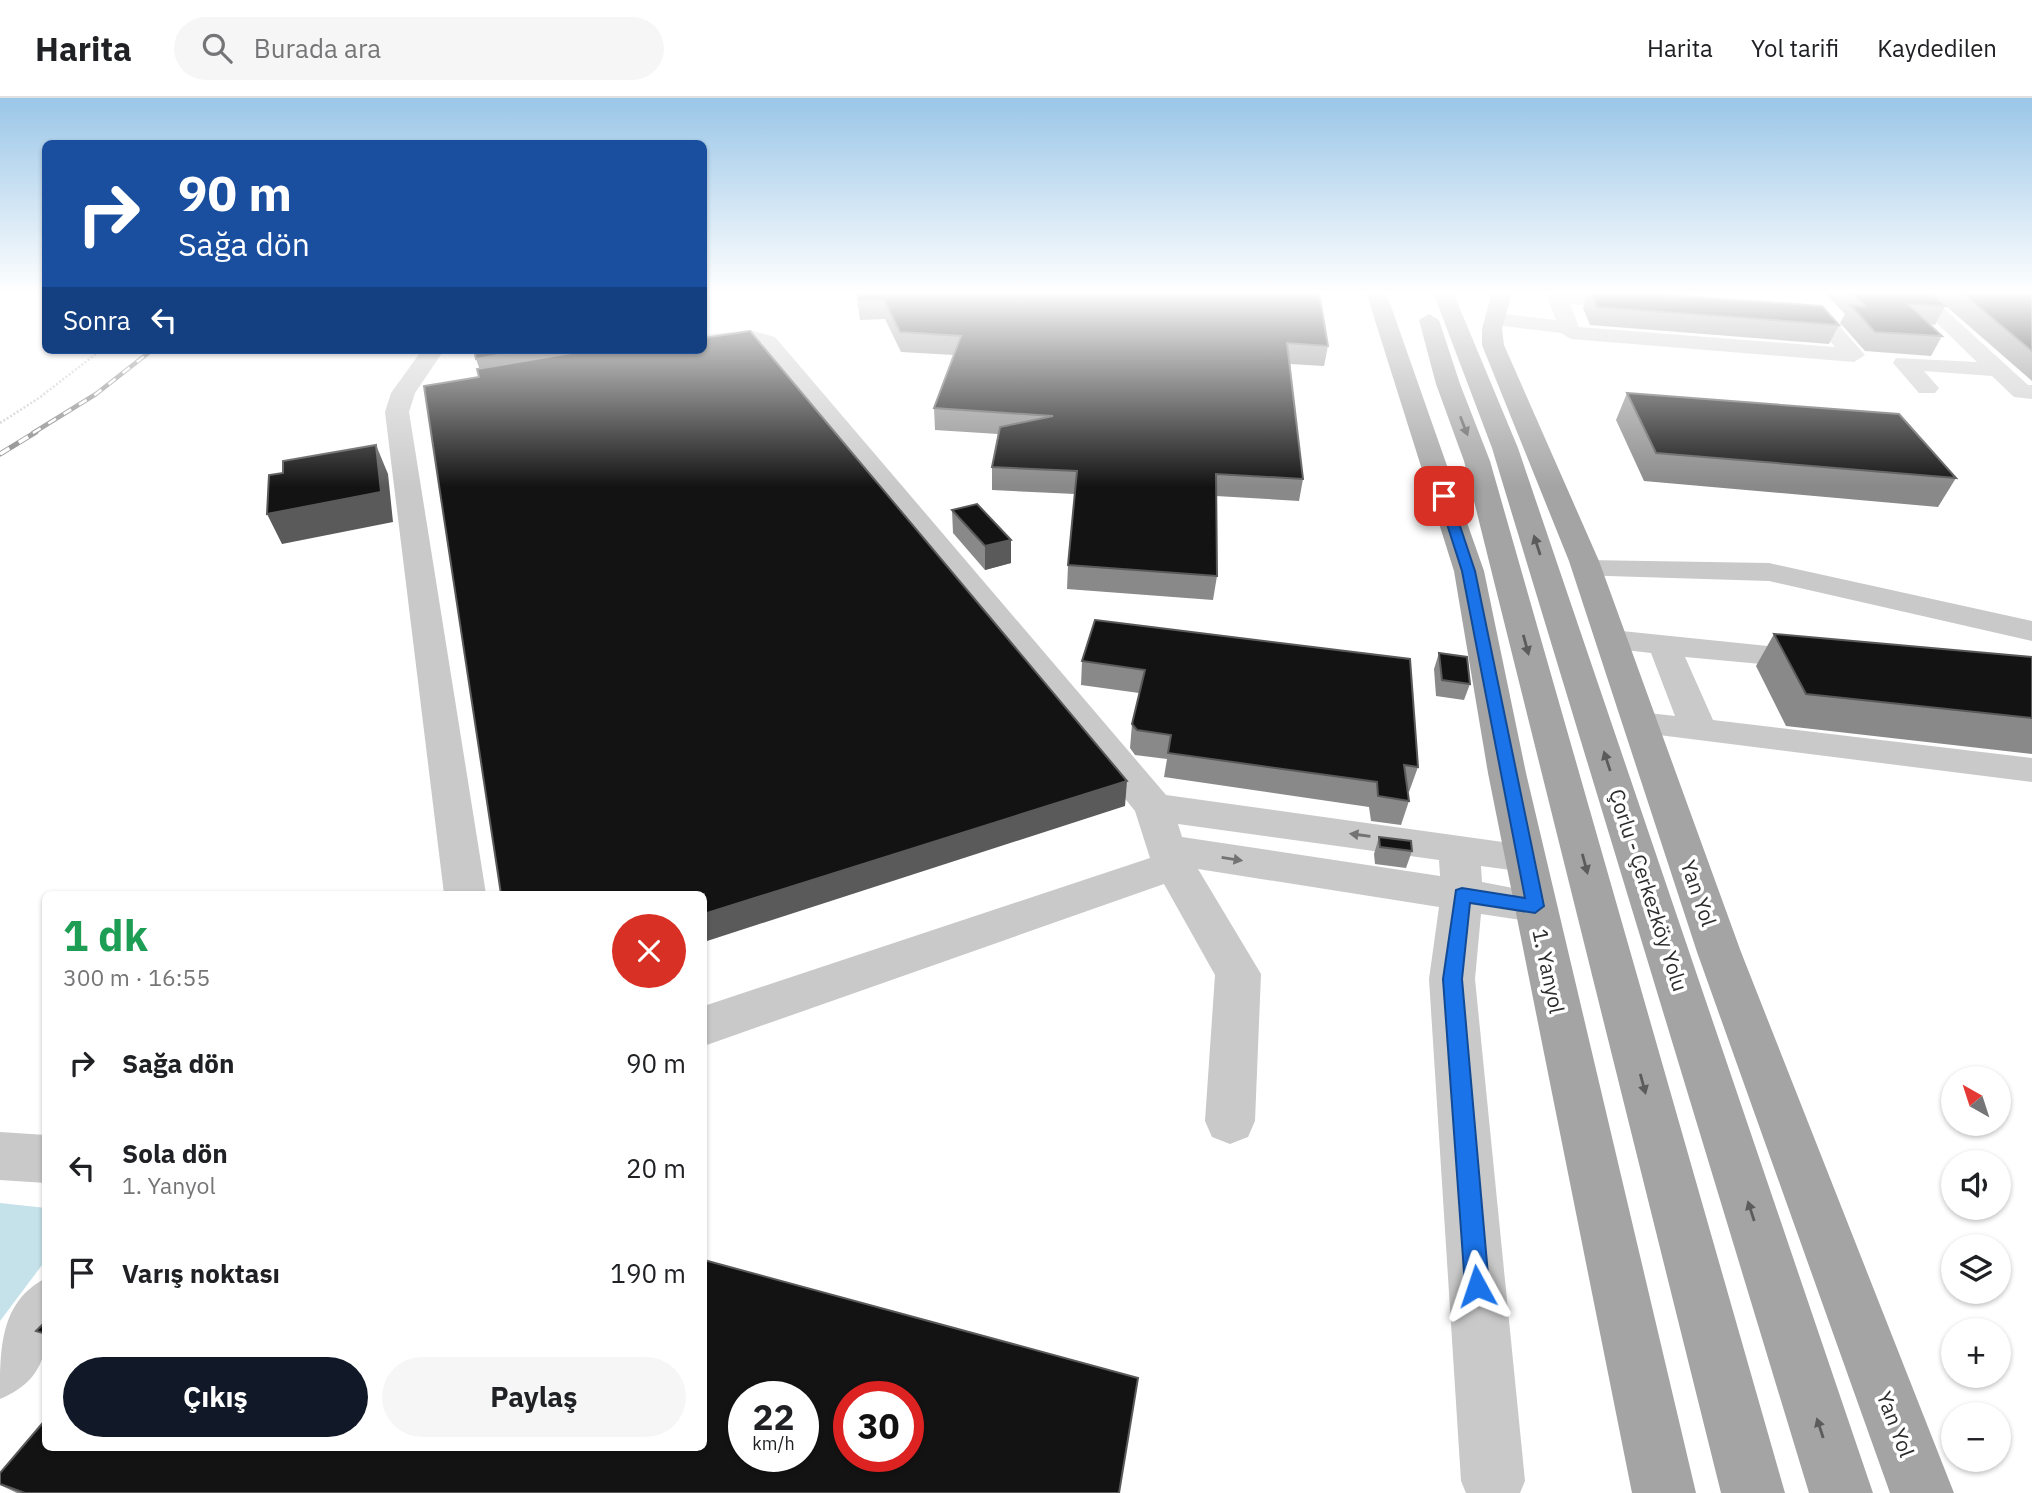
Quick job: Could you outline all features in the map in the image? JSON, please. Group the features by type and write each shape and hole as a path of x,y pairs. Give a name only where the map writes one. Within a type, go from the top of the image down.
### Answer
{"main road":[{"name":"1. Yanyol","path":"1398,357 1469,571 1535,906 1664,1493"},
{"path":"1441,357 1477,461 1753,1493"},
{"name":"Çorlu - Çerkezköy Yolu","path":"1469,357 1505,448 1556,602 1841,1493"},
{"name":"Yan Yol","path":"1498,357 1587,569 1719,952 1922,1493"}],"street":[{"path":"430,357 416,391 397,412 465,891"},
{"path":"780,357 1154,807 1169,857 1238,974 1230,1121"},
{"path":"1984,357 2022,392 2032,393"},
{"path":"1927,388 1904,363 1998,370"},
{"path":"1587,569 1769,572 2032,631"},
{"path":"1612,640 1841,661"},
{"path":"1664,645 1699,730"},
{"path":"1640,723 2032,770"},
{"path":"1154,807 1461,872 1535,906"},
{"path":"707,1025 1169,857 1461,872 1525,858"},
{"path":"1461,872 1452,979 1493,1481"},
{"path":"0,1156 42,1159"},
{"path":"0,1370 42,1312"}],"path":[{"path":"0,423 39,398 92,357"}],"water":[{"path":"0,1203 42,1208 42,1265 0,1321"}],"building":[{"path":"547,357 772,357 1127,781 707,913 707,891 501,891 424,386 479,377 477,369"},
{"path":"953,357 1289,357 1303,479 1216,474 1217,576 1068,565 1077,471 992,467 1000,427 1053,416 934,408"},
{"path":"1627,393 1899,414 1956,478 1656,453"},
{"path":"376,445 381,492 267,514 269,475 283,473 283,461"},
{"path":"977,504 1011,540 985,546 952,510"},
{"path":"1095,620 1410,659 1418,767 1404,765 1409,801 1378,796 1377,782 1168,753 1171,735 1137,730 1132,724 1145,670 1082,661"},
{"path":"1774,634 2032,657 2032,718 1806,694"},
{"path":"1439,653 1467,657 1470,684 1442,680"},
{"path":"1379,837 1411,841 1412,851 1380,847"},
{"path":"707,1261 1138,1378 1119,1493 25,1493 0,1484 0,1473 42,1424 42,1451 707,1451"}],"railway":[{"path":"33,433 96,394 143,357"},
{"path":"0,454 36,432"}],"route":[{"path":"1444,496 1469,571 1535,906 1462,895 1452,979 1477,1286"}]}
